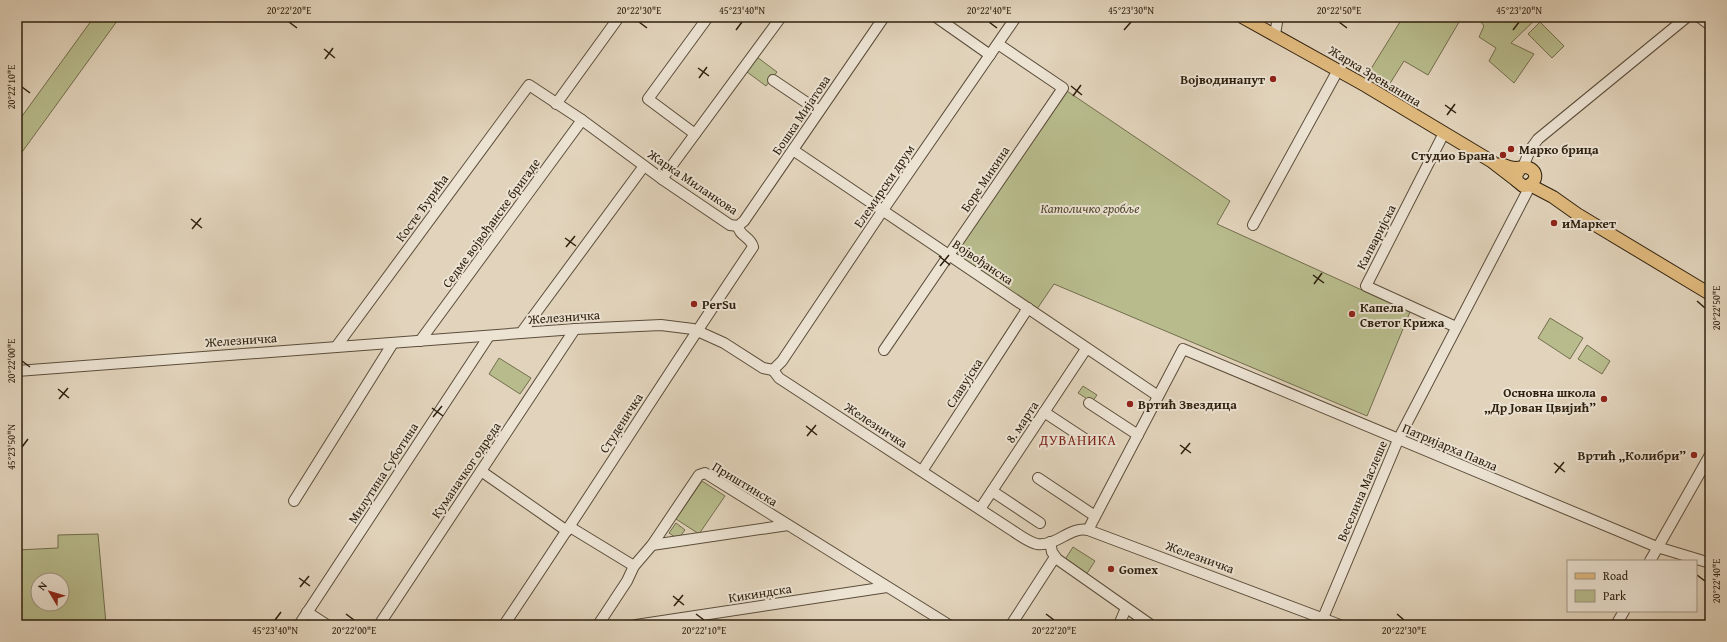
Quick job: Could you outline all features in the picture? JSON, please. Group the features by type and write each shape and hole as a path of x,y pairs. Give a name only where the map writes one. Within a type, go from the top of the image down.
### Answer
{"main road":[{"name":"Жарка Зрењанина","path":"1242,17 1338,70 1491,161 1524,184 1553,197 1577,214 1710,294"},
{"name":"Жарка Зрењанина","path":"1491,161 1514,168 1528,170 1553,197"},
{"path":"1528,170 1534,182 1524,184 1516,175 1528,170"}],"street":[{"path":"556,104 619,17"},
{"path":"695,134 648,99 708,17"},
{"path":"662,179 781,17"},
{"name":"Бошка Мијатова","path":"738,226 744,221 884,17"},
{"path":"936,17 990,55"},
{"name":"Елемирски друм","path":"773,370 782,361 883,210 1016,17"},
{"path":"1275,34 1278,17"},
{"path":"1528,170 1544,135 1688,17"},
{"path":"1700,17 1710,25"},
{"name":"Боре Микина","path":"884,350 1063,88 998,44"},
{"path":"1253,225 1338,70"},
{"path":"773,80 819,111"},
{"name":"Жарка Миланкова","path":"529,85 582,120 662,179 730,224 738,226 740,233 752,242 753,247 697,330"},
{"name":"Косте Ђурића","path":"336,347 529,85"},
{"name":"Седме војвођанске бригаде","path":"420,341 582,120"},
{"name":"Калваријска","path":"1444,133 1366,286 1456,327"},
{"name":"Војвођанска","path":"793,150 949,254 1086,349 1158,396"},
{"path":"521,333 644,166"},
{"name":"Веселина Маслеше","path":"1323,618 1398,440 1519,205 1524,184"},
{"name":"Славујска","path":"922,471 1028,308"},
{"name":"Железничка","path":"17,370 575,329 676,325 697,330 724,343 763,368 773,370 779,378 1029,541 1039,544 1050,542 1076,530 1088,530 1340,625"},
{"name":"Куманачког одреда","path":"379,625 575,329"},
{"name":"Студеничка","path":"504,625 697,330"},
{"name":"Милутина Суботина","path":"299,625 489,336"},
{"path":"294,502 392,343"},
{"name":"8. марта","path":"980,509 1086,349"},
{"name":"Патријарха Павла","path":"1158,396 1183,349 1657,548 1710,563"},
{"path":"1088,530 1158,396"},
{"path":"1089,403 1138,435"},
{"path":"1044,412 1088,441"},
{"path":"1651,560 1710,455"},
{"path":"481,471 568,529 634,566 624,586 598,625"},
{"name":"Приштинска","path":"634,566 652,546 702,473 707,474 949,625"},
{"path":"1038,478 1095,516"},
{"path":"992,491 1040,523"},
{"name":"Приштинска","path":"652,546 788,525"},
{"path":"1050,542 1055,557 1151,625"},
{"path":"1011,625 1055,557"},
{"name":"Кикиндска","path":"636,625 887,587"},
{"path":"1119,625 1126,608"},
{"path":"308,612 327,625"},
{"path":"1616,625 1623,612"}],"green space":[{"path":"94,17 120,17 17,159 17,123"},
{"path":"1403,17 1462,17 1428,75 1404,61 1389,85 1369,72"},
{"path":"1477,17 1538,17 1511,43 1534,54 1514,83 1489,61 1496,48 1479,37 1484,26"},
{"path":"1540,22 1564,46 1552,58 1528,34"},
{"path":"753,54 777,72 766,86 743,69"},
{"name":"Католичко гробље","path":"1067,91 1230,201 1217,224 1410,312 1367,416 1054,284 1037,309 955,255"},
{"path":"1550,318 1583,338 1570,359 1538,338"},
{"path":"1587,345 1610,361 1602,374 1578,359"},
{"path":"499,358 531,378 520,394 489,374"},
{"path":"1083,386 1097,395 1092,402 1078,393"},
{"path":"702,481 725,496 699,534 676,519"},
{"path":"676,523 685,530 678,539 669,533"},
{"path":"98,534 106,624 170,620 170,625 17,625 17,550 58,548 58,535"},
{"path":"1073,547 1095,561 1086,575 1064,561"}],"place":[{"name":"Војводинапут","path":"1273,79"},
{"name":"Марко брица","path":"1511,149"},
{"name":"Студио Брана","path":"1503,155"},
{"name":"иМаркет","path":"1554,223"},
{"name":"PerSu","path":"694,304"},
{"name":"Капела Светог Крижа","path":"1352,314"},
{"name":"Основна школа „Др Јован Цвијић”","path":"1604,399"},
{"name":"Вртић Звездица","path":"1130,404"},
{"name":"Вртић „Колибри”","path":"1694,455"},
{"name":"Gomex","path":"1111,569"}],"district":[{"name":"ДУВАНИКА","path":"1078,440"}]}
